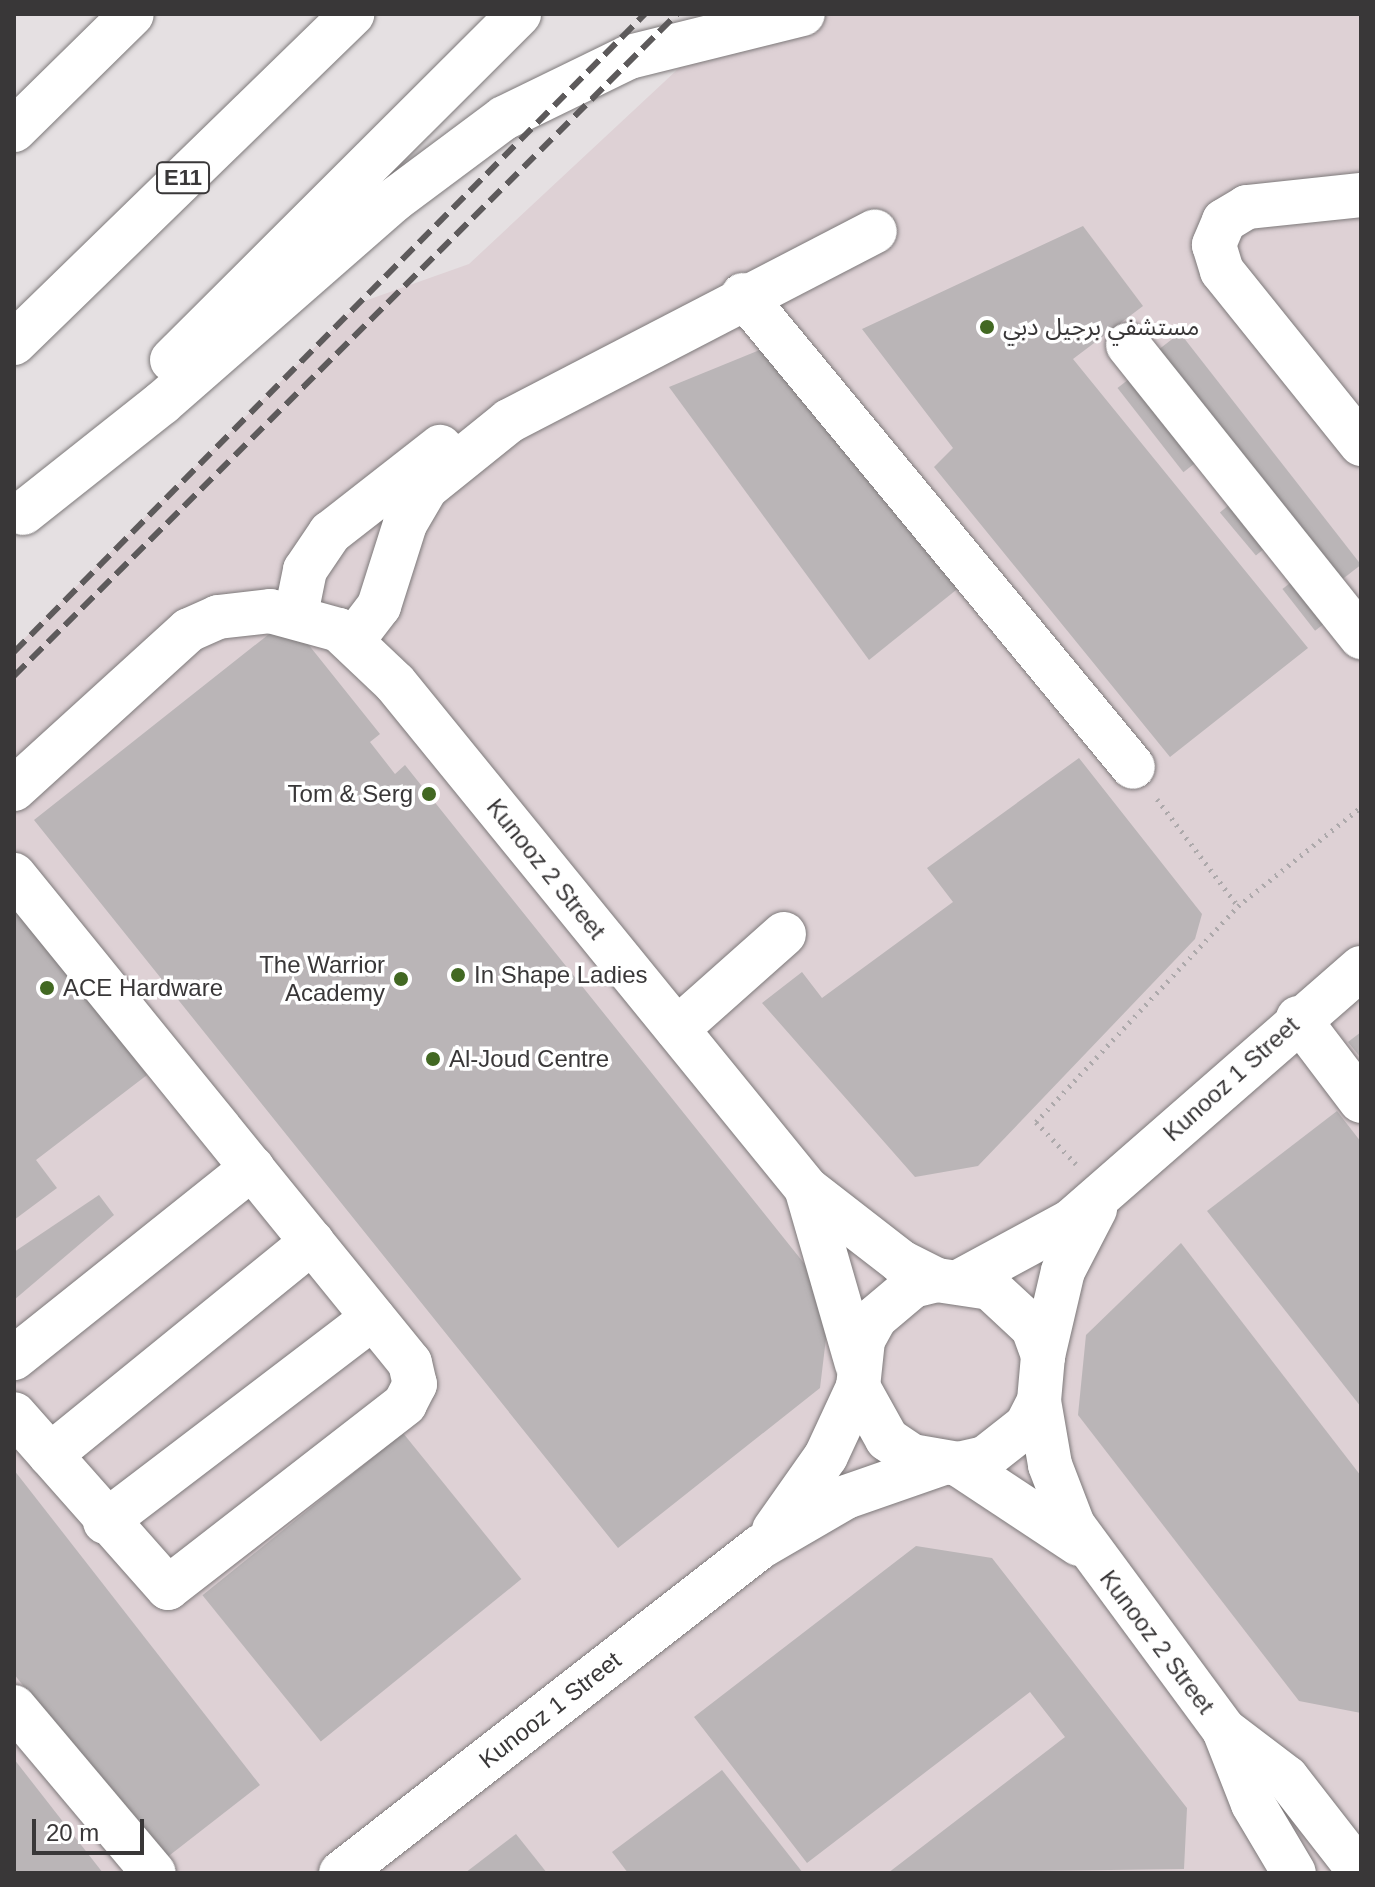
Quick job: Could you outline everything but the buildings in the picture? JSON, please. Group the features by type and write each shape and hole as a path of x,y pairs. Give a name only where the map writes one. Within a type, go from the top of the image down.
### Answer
{"main road":[{"path":"14,130 132,14"},
{"name":"E11","path":"14,343 352,14"},
{"path":"19,517 519,14"},
{"path":"19,517 162,403 394,200 504,118 629,57 803,14"},
{"path":"1361,195 1247,207 1224,221 1214,245 1222,271 1361,444"},
{"path":"14,789 189,630 246,611 296,614 305,570 336,528 448,442 509,421 743,295 875,231"},
{"path":"743,295 1133,767"},
{"path":"1128,345 1361,637"},
{"path":"353,640 379,606 395,565 405,524 426,488 509,421"},
{"path":"336,528 367,531 395,565"},
{"name":"Kunooz 2 Street","path":"296,614 353,640 807,1189 868,1240 949,1280"},
{"path":"14,875 410,1363 412,1395 183,1581 157,1584 14,1414"},
{"path":"677,1029 784,934"},
{"name":"Kunooz 1 Street","path":"949,1280 1037,1245 1104,1194 1298,1018 1361,968"},
{"path":"1298,1018 1361,1101"},
{"path":"14,1358 252,1168"},
{"name":"Kunooz 2 Street","path":"807,1189 858,1375"},
{"name":"Kunooz 1 Street","path":"1043,1356 1063,1271 1104,1194"},
{"path":"50,1455 312,1242"},
{"path":"949,1280 1015,1305 1043,1356 1039,1401 1008,1445 950,1464 887,1439 858,1375 863,1340 892,1300 949,1280"},
{"path":"105,1522 373,1318"},
{"name":"Kunooz 1 Street","path":"760,1547 807,1488 858,1375"},
{"name":"Kunooz 2 Street","path":"1039,1401 1050,1465 1090,1553 1224,1730 1287,1778 1361,1873"},
{"name":"Kunooz 2 Street","path":"950,1464 1027,1504 1090,1553"},
{"name":"Kunooz 1 Street","path":"341,1873 760,1547 846,1497 950,1464"},
{"path":"14,1707 154,1873"},
{"name":"Kunooz 2 Street","path":"1224,1730 1253,1804 1294,1873"}],"path":[{"path":"1133,767 1238,906"},
{"path":"1104,1194 1036,1122 1238,906 1361,807"}],"shaded area":[{"path":"737,14 1361,14 1361,1873 14,1873 14,649 359,303 469,264"}],"railway":[{"path":"14,652 645,14"},
{"path":"14,676 677,14"}],"place":[{"name":"مستشفي برجيل دبي","path":"987,327"},
{"name":"Tom & Serg","path":"429,794"},
{"name":"In Shape Ladies","path":"458,975"},
{"name":"The Warrior Academy","path":"401,979"},
{"name":"ACE Hardware","path":"47,988"},
{"name":"Al-Joud Centre","path":"433,1059"}]}
